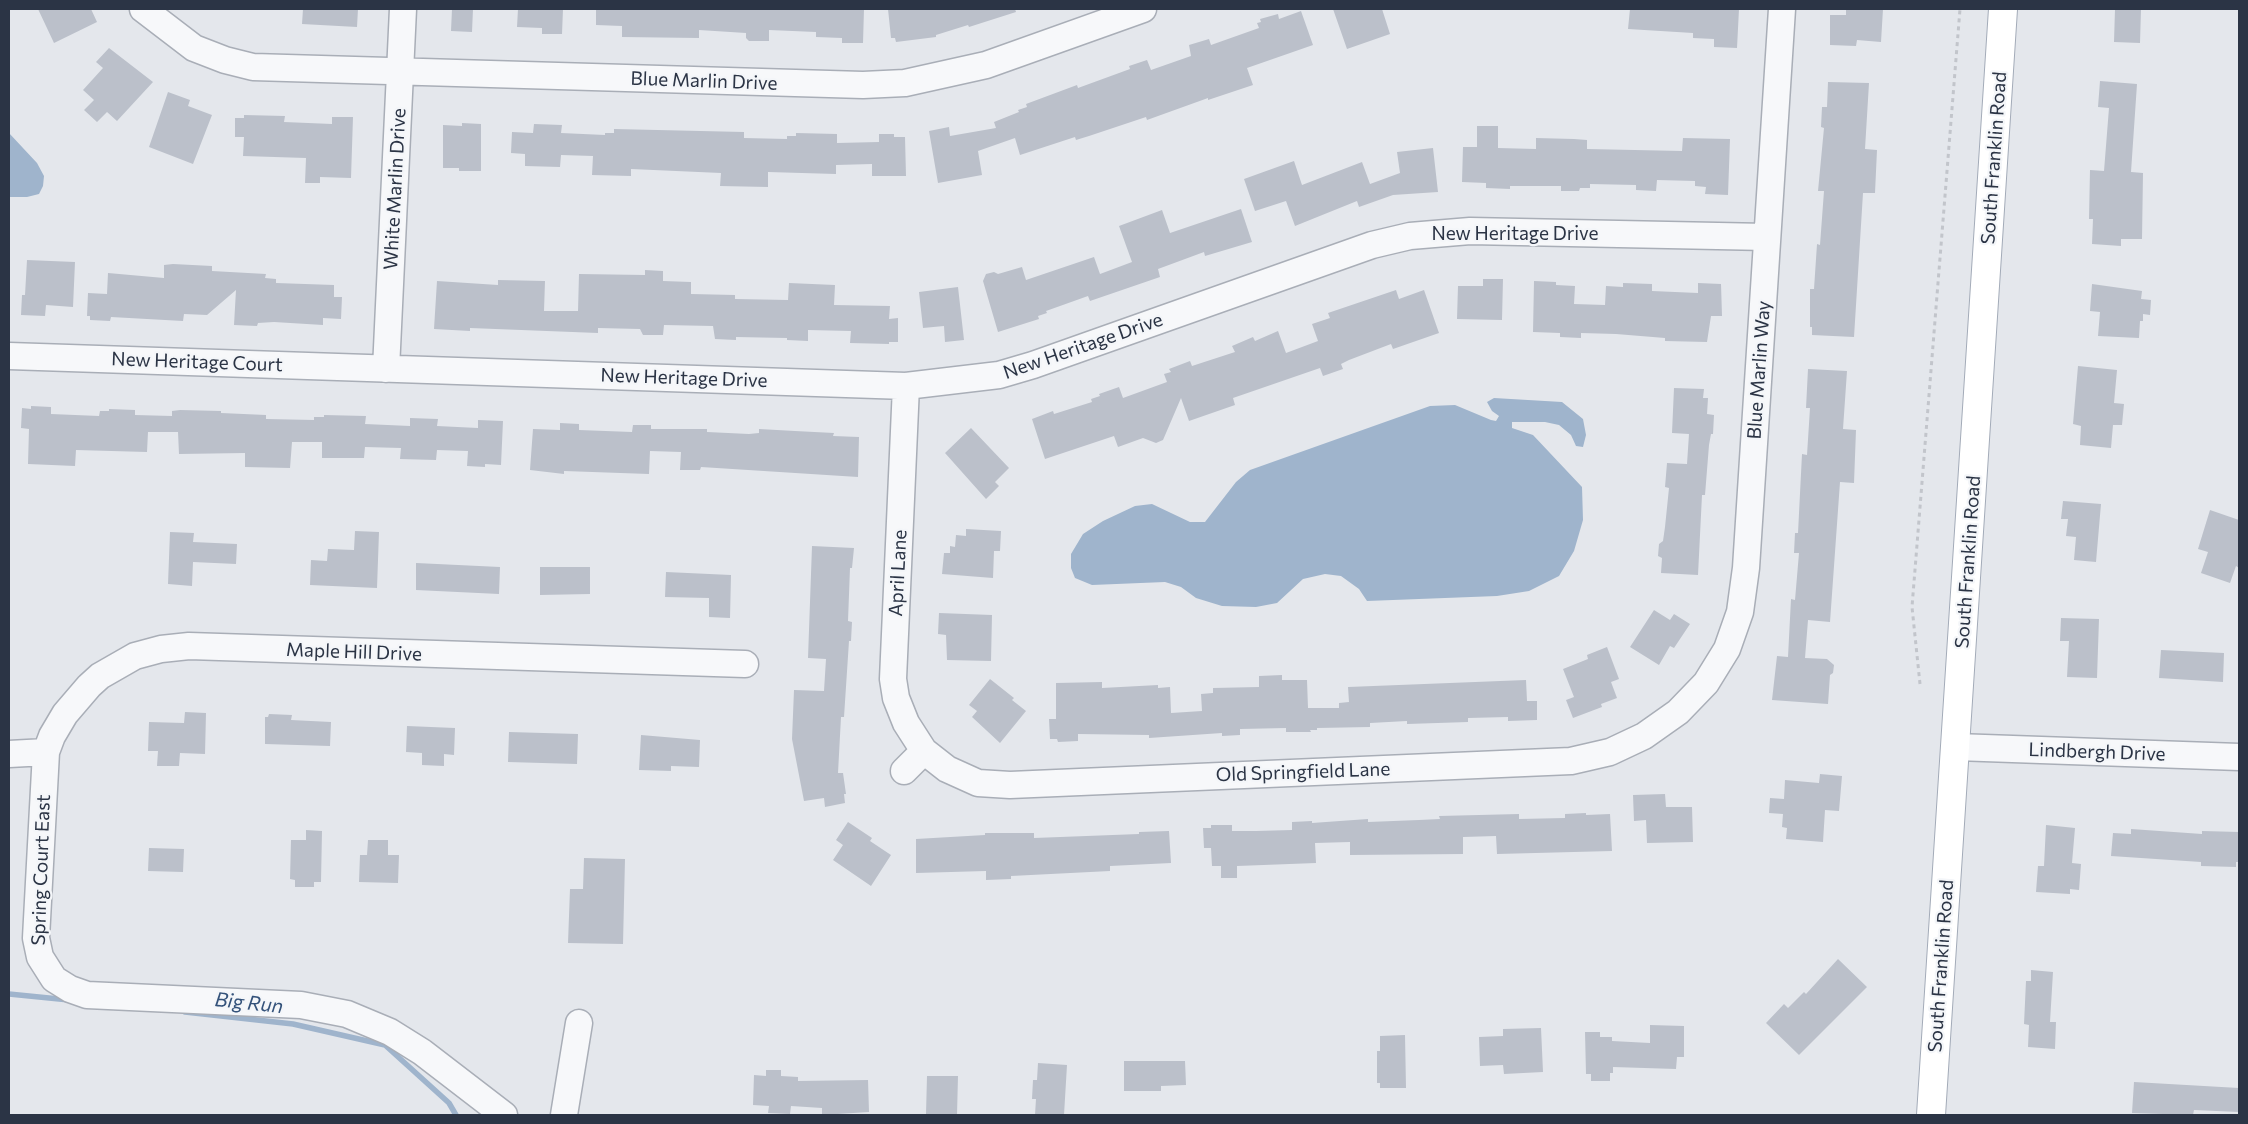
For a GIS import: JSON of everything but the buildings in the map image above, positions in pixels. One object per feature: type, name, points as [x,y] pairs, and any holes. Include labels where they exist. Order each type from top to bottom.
[{"type":"main road","name":"South Franklin Road","points":[[1931,1115],[2003,9]]},
{"type":"street","name":"Blue Marlin Drive","points":[[143,9],[194,48],[225,60],[254,67],[827,84],[905,83],[986,64],[1143,9]]},
{"type":"street","name":"White Marlin Drive","points":[[386,369],[403,9]]},
{"type":"street","name":"Blue Marlin Way","points":[[1678,712],[1706,683],[1727,649],[1740,612],[1746,568],[1782,9]]},
{"type":"street","name":"New Heritage Drive","points":[[386,369],[906,386],[999,375],[1033,365],[1372,245],[1410,236],[1470,231],[1768,237]]},
{"type":"street","name":"New Heritage Court","points":[[9,356],[386,369]]},
{"type":"street","name":"April Lane","points":[[906,386],[893,679],[896,698],[906,723],[924,751]]},
{"type":"street","name":"Maple Hill Drive","points":[[46,752],[65,714],[89,686],[118,664],[161,649],[188,646],[745,664]]},
{"type":"street","name":"Old Springfield Lane","points":[[924,751],[948,768],[978,783],[1010,785],[1571,761],[1610,752],[1644,736],[1678,712]]},
{"type":"street","name":"Lindbergh Drive","points":[[1956,747],[2239,757]]},
{"type":"street","points":[[904,771],[924,751]]},
{"type":"street","points":[[9,754],[46,752]]},
{"type":"street","name":"Spring Court East","points":[[46,752],[36,944],[44,967],[58,982],[87,995],[301,1005],[347,1014],[390,1032],[422,1052],[504,1115]]},
{"type":"street","points":[[564,1115],[579,1023]]},
{"type":"path","points":[[1920,684],[1912,607],[1960,9]]},
{"type":"water","points":[[9,133],[37,163],[44,176],[43,186],[39,194],[27,197],[9,197]]},
{"type":"water","points":[[1494,398],[1562,402],[1583,419],[1586,435],[1583,447],[1576,446],[1571,435],[1559,425],[1545,422],[1512,422],[1512,428],[1533,435],[1582,487],[1583,520],[1574,551],[1559,576],[1529,591],[1497,596],[1367,601],[1359,589],[1341,576],[1325,574],[1303,579],[1277,603],[1256,607],[1222,606],[1196,598],[1181,587],[1165,582],[1092,585],[1075,578],[1071,568],[1071,554],[1083,534],[1103,521],[1135,506],[1152,504],[1190,522],[1205,522],[1236,482],[1250,470],[1430,406],[1455,405],[1496,421],[1499,416],[1492,411],[1487,402]]},
{"type":"waterway","name":"Big Run","points":[[9,994],[69,1000]]},
{"type":"waterway","name":"Big Run","points":[[185,1012],[293,1024],[385,1045],[449,1103],[456,1115]]}]
